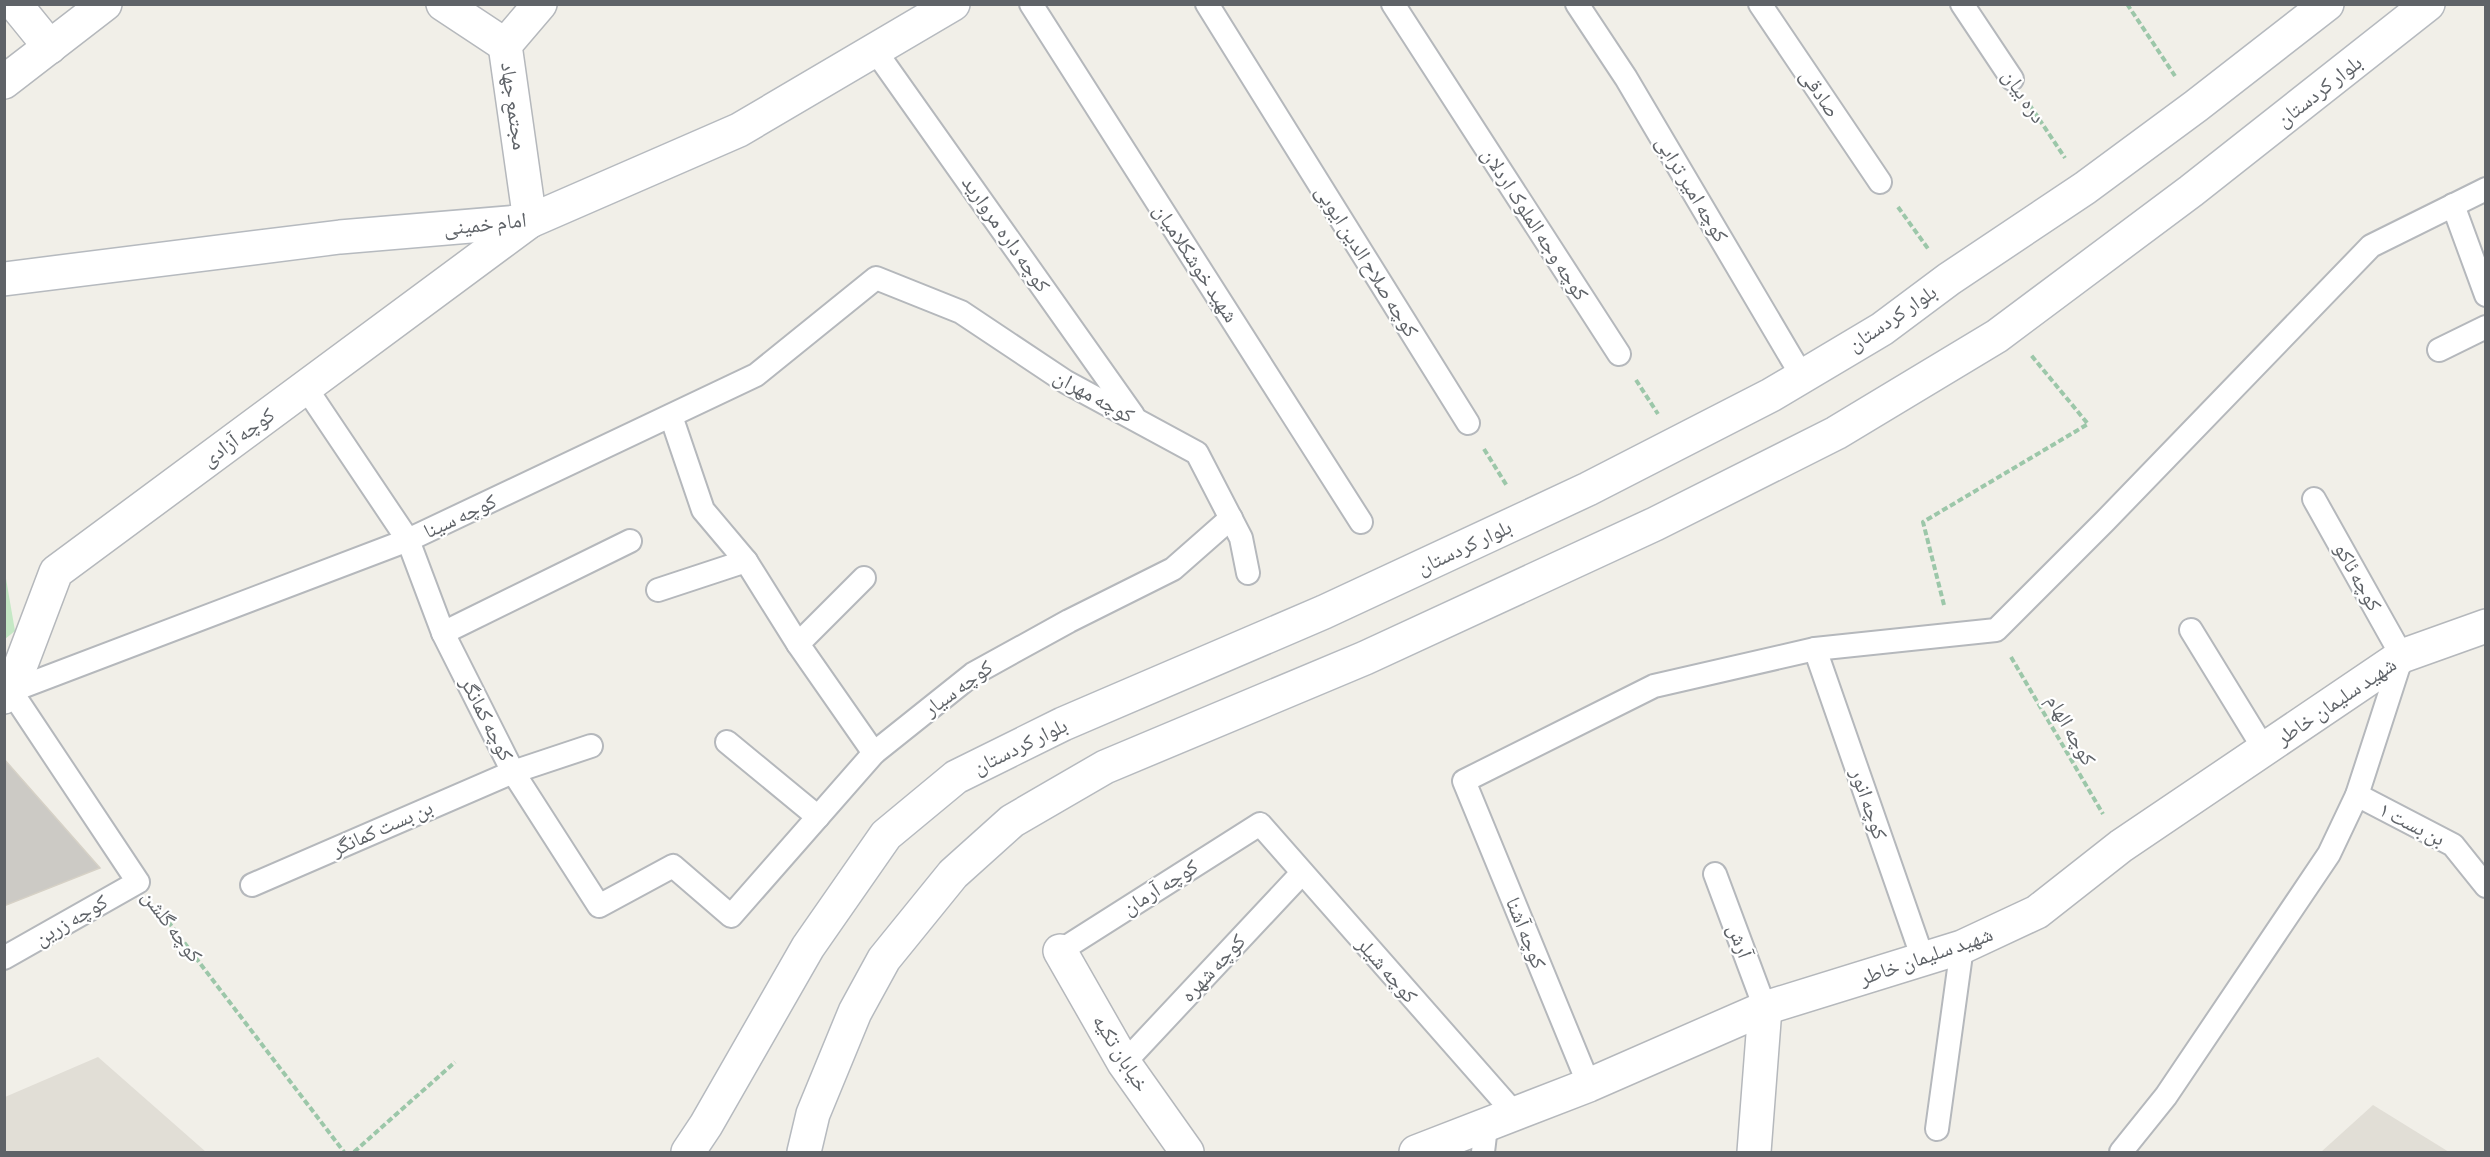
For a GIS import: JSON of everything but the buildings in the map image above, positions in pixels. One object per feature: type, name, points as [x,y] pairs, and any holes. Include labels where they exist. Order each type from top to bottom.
[{"type":"main road","points":[[15,4],[50,47]]},
{"type":"main road","points":[[4,82],[105,4]]},
{"type":"main road","points":[[443,4],[505,45]]},
{"type":"main road","name":"مجتمع جهاد","points":[[530,221],[505,45],[540,4]]},
{"type":"main road","name":"امام خمینی","points":[[4,279],[340,237],[530,221],[739,130],[953,4]]},
{"type":"main road","name":"بلوار کردستان","points":[[688,1152],[706,1125],[808,947],[886,835],[956,777],[1063,724],[1324,612],[1526,518],[1771,395],[1882,329],[1949,279],[2085,188],[2328,4]]},
{"type":"main road","name":"بلوار کردستان","points":[[804,1152],[813,1114],[855,1012],[884,959],[952,873],[1012,821],[1105,767],[1365,658],[1655,524],[1836,433],[1997,336],[2192,190],[2428,4]]},
{"type":"main road","name":"کوچه آزادی","points":[[8,694],[56,572],[530,221]]},
{"type":"main road","name":"شهید سلیمان خاطر","points":[[1416,1152],[1484,1140],[1516,1115],[1765,1008],[1962,947],[2037,912],[2121,846],[2402,656],[2486,626]]},
{"type":"main road","name":"خیابان تکیه","points":[[1060,951],[1124,1063],[1187,1152]]},
{"type":"main road","points":[[1754,1152],[1765,1008]]},
{"type":"lane","name":"شهید خوشکلامیان","points":[[1031,4],[1361,522]]},
{"type":"lane","name":"کوچه صلاح الدین ایوبی","points":[[1207,4],[1468,423]]},
{"type":"lane","name":"کوچه وجه الملوک اردلان","points":[[1393,4],[1619,354]]},
{"type":"lane","name":"کوچه امیر ترابی","points":[[1577,4],[1626,78],[1802,376]]},
{"type":"lane","name":"صادقی","points":[[1760,4],[1880,182]]},
{"type":"lane","name":"دره بیان","points":[[1962,4],[2012,79]]},
{"type":"lane","name":"کوچه داره مروارید","points":[[874,49],[1136,419]]},
{"type":"lane","points":[[1815,649],[1996,630],[2372,246],[2486,189]]},
{"type":"lane","points":[[2453,205],[2486,295]]},
{"type":"lane","name":"کوچه مهران","points":[[876,278],[961,312],[1066,382],[1197,453],[1241,538],[1248,573]]},
{"type":"lane","name":"کوچه سینا","points":[[8,694],[408,540],[671,416],[756,375],[876,278]]},
{"type":"lane","points":[[2439,350],[2486,327]]},
{"type":"lane","name":"کوچه کمانگر","points":[[306,388],[408,540],[443,633],[513,771],[599,906],[673,866],[731,916]]},
{"type":"lane","points":[[671,416],[703,510],[746,561],[798,644],[874,753]]},
{"type":"lane","name":"کوچه ئاکو","points":[[2314,499],[2402,656]]},
{"type":"lane","name":"کوچه سیار","points":[[731,916],[874,753],[973,674],[1070,621],[1173,569],[1231,518]]},
{"type":"lane","points":[[443,633],[630,541]]},
{"type":"lane","points":[[658,590],[746,561]]},
{"type":"lane","points":[[798,644],[864,578]]},
{"type":"lane","points":[[2192,630],[2264,749]]},
{"type":"lane","name":"کوچه آشنا","points":[[1589,1085],[1464,781],[1654,686],[1815,649]]},
{"type":"lane","name":"کوچه انور","points":[[1815,649],[1923,959]]},
{"type":"lane","points":[[2121,1152],[2166,1096],[2329,854],[2357,795],[2402,656]]},
{"type":"lane","name":"کوچه گلشن","points":[[8,694],[138,882]]},
{"type":"lane","points":[[727,742],[818,817]]},
{"type":"lane","name":"بن بست کمانگر","points":[[252,885],[513,771],[591,746]]},
{"type":"lane","name":"بن بست ۱","points":[[2357,795],[2454,845],[2486,886]]},
{"type":"lane","name":"کوچه شیلر","points":[[1260,824],[1516,1115]]},
{"type":"lane","name":"کوچه آرمان","points":[[1060,951],[1260,824]]},
{"type":"lane","name":"کوچه شهره","points":[[1124,1063],[1302,873]]},
{"type":"lane","name":"آرش","points":[[1715,874],[1765,1008]]},
{"type":"lane","name":"کوچه زرین","points":[[4,958],[138,882]]},
{"type":"lane","points":[[1937,1129],[1962,947]]},
{"type":"path","points":[[2127,4],[2196,106]]},
{"type":"path","name":"دره بیان","points":[[2012,79],[2085,188]]},
{"type":"path","points":[[1880,182],[1949,279]]},
{"type":"path","points":[[1952,635],[1923,522],[2088,424],[2008,327]]},
{"type":"path","points":[[1619,354],[1677,443]]},
{"type":"path","points":[[1468,423],[1526,518]]},
{"type":"path","name":"کوچه الهام","points":[[1996,630],[2121,846]]},
{"type":"path","name":"کوچه گلشن","points":[[138,882],[344,1152]]},
{"type":"path","points":[[354,1152],[455,1062]]},
{"type":"shaded area","points":[[98,1057],[206,1152],[5,1152],[5,1097]]},
{"type":"shaded area","points":[[2373,1105],[2449,1152],[2321,1152]]},
{"type":"green space","points":[[4,567],[15,631],[5,639],[4,639]]}]
